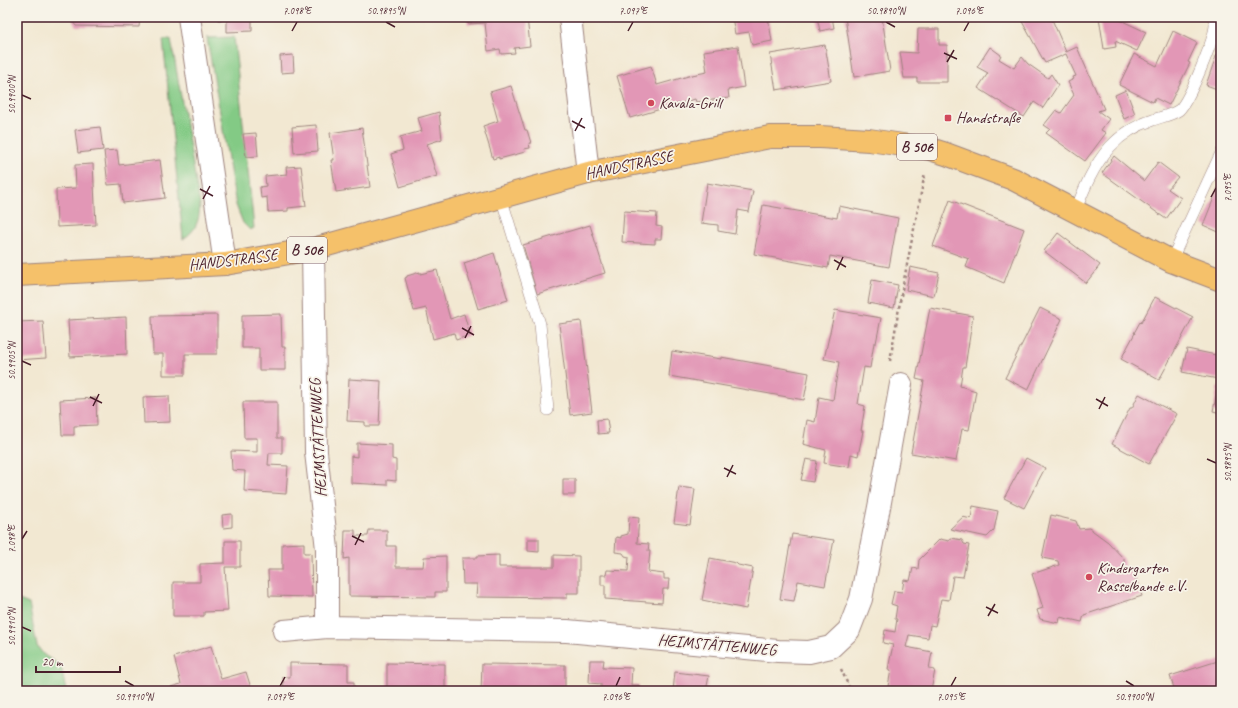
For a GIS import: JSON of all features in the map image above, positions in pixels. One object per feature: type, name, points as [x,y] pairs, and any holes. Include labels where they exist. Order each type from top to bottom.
[{"type":"main road","name":"HANDSTRASSE","points":[[17,275],[225,264],[313,249],[588,173],[770,137],[820,137],[869,140],[930,149],[946,154],[1013,179],[1171,261],[1221,280]]},
{"type":"street","points":[[189,17],[225,264]]},
{"type":"street","points":[[570,17],[588,173]]},
{"type":"street","name":"HEIMSTÄTTENWEG","points":[[313,249],[316,452],[327,550],[327,627]]},
{"type":"street","name":"HEIMSTÄTTENWEG","points":[[284,631],[327,627],[567,631],[809,652],[831,646],[849,630],[861,599],[901,384]]},
{"type":"lane","points":[[1075,212],[1088,180],[1110,147],[1130,131],[1152,120],[1173,113],[1180,108],[1194,83],[1213,36],[1216,23],[1213,17]]},
{"type":"lane","points":[[1171,261],[1221,153]]},
{"type":"lane","points":[[501,197],[540,324],[548,410]]},
{"type":"path","points":[[901,384],[889,364],[930,149]]},
{"type":"green space","points":[[234,37],[254,228],[250,230],[243,223],[236,205],[207,38]]},
{"type":"green space","points":[[163,39],[171,39],[200,205],[199,215],[194,228],[188,236],[183,239]]},
{"type":"green space","points":[[19,600],[29,604],[37,646],[44,655],[61,666],[66,691],[17,691],[17,601]]},
{"type":"building","points":[[73,17],[140,17],[139,27],[76,26],[73,22]]},
{"type":"building","points":[[218,17],[269,18],[252,19],[252,31],[227,32],[227,19],[218,20]]},
{"type":"building","points":[[467,17],[527,17],[530,46],[514,48],[515,53],[501,54],[500,49],[488,51],[485,23],[468,24]]},
{"type":"building","points":[[732,17],[768,17],[772,41],[752,45],[749,32],[735,34]]},
{"type":"building","points":[[817,17],[832,17],[834,28],[820,31]]},
{"type":"building","points":[[845,17],[882,17],[890,71],[854,77]]},
{"type":"building","points":[[1051,17],[1066,52],[1077,47],[1104,109],[1098,111],[1109,119],[1101,130],[1106,133],[1085,161],[1046,133],[1050,129],[1044,125],[1056,110],[1061,113],[1074,95],[1068,82],[1076,76],[1066,54],[1045,63],[1020,18]]},
{"type":"building","points":[[1099,17],[1118,17],[1118,19],[1146,32],[1137,51],[1115,41],[1116,47],[1104,49]]},
{"type":"building","points":[[918,29],[939,29],[939,45],[947,45],[947,82],[917,82],[917,78],[904,78],[900,52],[917,53]]},
{"type":"building","points":[[1173,31],[1197,43],[1188,62],[1190,63],[1169,105],[1155,98],[1153,102],[1119,85],[1134,54],[1157,66]]},
{"type":"building","points":[[1221,42],[1221,95],[1219,94],[1220,90],[1206,85]]},
{"type":"building","points":[[825,45],[831,81],[776,90],[770,54]]},
{"type":"building","points":[[738,46],[744,87],[728,90],[729,98],[696,102],[695,99],[630,118],[617,76],[651,66],[657,85],[707,72],[704,51]]},
{"type":"building","points":[[990,47],[1001,55],[999,59],[1014,68],[1022,57],[1028,64],[1048,78],[1051,74],[1058,85],[1043,108],[1034,102],[1024,117],[978,88],[988,73],[977,67]]},
{"type":"building","points":[[293,55],[294,72],[281,73],[280,56]]},
{"type":"building","points":[[511,86],[525,130],[527,130],[531,143],[529,143],[530,148],[524,149],[525,152],[499,159],[499,157],[493,159],[483,126],[498,121],[490,92]]},
{"type":"building","points":[[1126,90],[1135,114],[1124,119],[1115,95]]},
{"type":"building","points":[[439,112],[442,139],[427,144],[437,176],[400,187],[391,154],[403,150],[400,137],[422,131],[418,118]]},
{"type":"building","points":[[316,125],[318,151],[294,153],[292,127]]},
{"type":"building","points":[[100,127],[103,150],[78,153],[75,130]]},
{"type":"building","points":[[362,128],[370,187],[336,192],[331,160],[334,160],[330,133]]},
{"type":"building","points":[[256,133],[258,156],[246,157],[243,134]]},
{"type":"building","points":[[117,150],[119,165],[160,160],[165,198],[123,203],[121,184],[108,185],[104,151]]},
{"type":"building","points":[[1114,156],[1144,181],[1158,162],[1178,177],[1168,189],[1181,198],[1166,219],[1102,173]]},
{"type":"building","points":[[93,164],[96,225],[57,227],[56,189],[76,188],[75,165]]},
{"type":"building","points":[[301,166],[306,206],[288,208],[288,211],[268,212],[267,197],[261,198],[260,187],[266,186],[265,176],[287,174],[286,167]]},
{"type":"building","points":[[707,183],[753,191],[749,212],[738,210],[735,234],[718,231],[718,225],[701,223]]},
{"type":"building","points":[[1218,188],[1221,189],[1221,233],[1203,225]]},
{"type":"building","points":[[950,200],[1024,229],[1004,283],[966,267],[969,259],[933,246]]},
{"type":"building","points":[[763,205],[837,218],[839,206],[898,218],[889,267],[830,256],[828,268],[754,254]]},
{"type":"building","points":[[624,211],[657,213],[656,226],[662,227],[661,239],[655,239],[655,244],[622,242]]},
{"type":"building","points":[[590,225],[605,273],[537,294],[523,245]]},
{"type":"building","points":[[1058,233],[1100,265],[1086,283],[1044,251]]},
{"type":"building","points":[[494,253],[508,300],[478,309],[464,263]]},
{"type":"building","points":[[910,267],[939,273],[934,296],[906,290]]},
{"type":"building","points":[[437,270],[450,319],[464,314],[470,335],[456,340],[454,333],[433,339],[426,308],[414,311],[405,278],[420,272],[420,274]]},
{"type":"building","points":[[872,280],[898,285],[894,308],[868,303]]},
{"type":"building","points":[[1155,297],[1193,317],[1159,380],[1121,359]]},
{"type":"building","points":[[930,308],[973,316],[965,367],[963,367],[960,386],[976,391],[969,430],[962,429],[956,461],[911,453],[924,381],[916,379]]},
{"type":"building","points":[[1040,308],[1062,319],[1028,390],[1005,378]]},
{"type":"building","points":[[835,310],[881,318],[876,343],[874,343],[870,368],[864,367],[858,404],[865,406],[861,431],[863,431],[858,456],[851,454],[849,467],[824,463],[826,450],[803,444],[807,420],[815,422],[819,397],[833,400],[839,362],[824,359]]},
{"type":"building","points":[[281,314],[282,347],[285,347],[285,370],[259,370],[259,348],[242,348],[242,315]]},
{"type":"building","points":[[217,315],[217,354],[185,354],[185,375],[163,375],[163,354],[153,354],[152,316]]},
{"type":"building","points":[[126,317],[127,354],[70,357],[68,320]]},
{"type":"building","points":[[43,321],[46,358],[17,360],[17,322]]},
{"type":"building","points":[[581,321],[592,412],[570,415],[559,324]]},
{"type":"building","points":[[1187,349],[1221,356],[1218,379],[1182,372]]},
{"type":"building","points":[[672,351],[721,359],[721,357],[809,373],[804,400],[669,376]]},
{"type":"building","points":[[349,379],[381,381],[379,426],[365,426],[365,422],[347,421]]},
{"type":"building","points":[[1218,386],[1221,387],[1221,413],[1213,411]]},
{"type":"building","points":[[1139,394],[1177,414],[1149,464],[1112,444],[1130,408],[1132,408]]},
{"type":"building","points":[[169,396],[170,422],[144,423],[143,397]]},
{"type":"building","points":[[96,398],[97,425],[74,426],[74,435],[62,435],[60,400]]},
{"type":"building","points":[[243,402],[277,402],[277,438],[282,438],[282,453],[269,453],[268,465],[288,466],[286,494],[244,491],[245,471],[232,470],[231,451],[257,452],[257,438],[244,438]]},
{"type":"building","points":[[607,419],[609,433],[598,434],[597,420]]},
{"type":"building","points":[[357,443],[392,445],[392,459],[396,460],[396,481],[387,480],[387,485],[351,483],[351,456],[357,457]]},
{"type":"building","points":[[1026,458],[1045,468],[1024,508],[1004,498]]},
{"type":"building","points":[[806,459],[817,461],[813,482],[801,480]]},
{"type":"building","points":[[563,479],[575,479],[575,495],[563,495]]},
{"type":"building","points":[[679,487],[695,489],[690,525],[674,523]]},
{"type":"building","points":[[973,506],[998,511],[994,530],[987,537],[950,529],[963,517],[971,519]]},
{"type":"building","points":[[232,514],[232,527],[223,528],[222,515]]},
{"type":"building","points":[[1051,515],[1076,521],[1079,529],[1089,528],[1108,542],[1124,559],[1124,569],[1133,571],[1142,596],[1084,615],[1082,622],[1060,617],[1059,623],[1040,619],[1037,610],[1043,608],[1032,574],[1059,565],[1058,561],[1042,558]]},
{"type":"building","points":[[629,517],[639,518],[637,543],[649,544],[648,551],[650,551],[648,572],[664,574],[664,579],[669,579],[668,589],[663,589],[662,603],[605,599],[605,585],[601,585],[601,575],[606,575],[607,570],[628,571],[629,557],[625,556],[623,553],[615,552],[616,537],[621,538],[621,536],[628,534]]},
{"type":"building","points":[[345,530],[355,530],[355,536],[368,536],[369,530],[387,530],[387,546],[396,546],[396,567],[423,567],[424,557],[446,556],[446,592],[435,592],[435,597],[349,596],[349,558],[344,559]]},
{"type":"building","points":[[792,534],[834,540],[825,586],[798,581],[794,601],[780,599]]},
{"type":"building","points":[[951,538],[962,540],[964,544],[969,545],[963,577],[953,576],[949,600],[941,599],[935,626],[930,625],[928,638],[909,635],[906,647],[932,652],[929,669],[935,670],[931,691],[911,691],[888,686],[891,670],[888,669],[893,645],[883,643],[885,630],[895,632],[897,606],[891,604],[894,591],[902,592],[904,580],[910,581],[913,568],[918,569],[919,560],[940,539],[949,541]]},
{"type":"building","points":[[528,539],[539,539],[539,552],[528,551]]},
{"type":"building","points":[[225,541],[240,541],[240,567],[225,567],[228,611],[204,612],[204,616],[173,616],[173,582],[200,582],[200,564],[225,563]]},
{"type":"building","points":[[304,543],[304,553],[311,553],[312,597],[269,596],[268,570],[282,570],[282,544]]},
{"type":"building","points":[[499,555],[499,567],[554,567],[554,555],[579,556],[579,593],[567,593],[567,598],[476,597],[477,584],[463,584],[462,558],[477,558],[477,556]]},
{"type":"building","points":[[710,558],[753,568],[746,609],[702,600]]},
{"type":"building","points":[[211,646],[221,679],[246,672],[252,691],[172,691],[171,687],[181,684],[174,657]]},
{"type":"building","points":[[590,660],[604,660],[603,667],[632,668],[631,685],[639,685],[639,691],[601,691],[601,684],[589,683]]},
{"type":"building","points":[[1221,660],[1221,691],[1175,691],[1170,676]]},
{"type":"building","points":[[290,663],[348,664],[348,682],[354,682],[354,691],[284,691],[283,677],[290,677]]},
{"type":"building","points":[[387,663],[445,664],[445,691],[387,691]]},
{"type":"building","points":[[482,664],[565,665],[565,691],[481,691]]},
{"type":"building","points":[[675,672],[709,676],[706,691],[673,691]]},
{"type":"place","name":"Kavala-Grill","points":[[651,103]]},
{"type":"place","name":"Handstraße","points":[[948,118]]},
{"type":"place","name":"Kindergarten Rasselbande e.V.","points":[[1089,577]]}]
